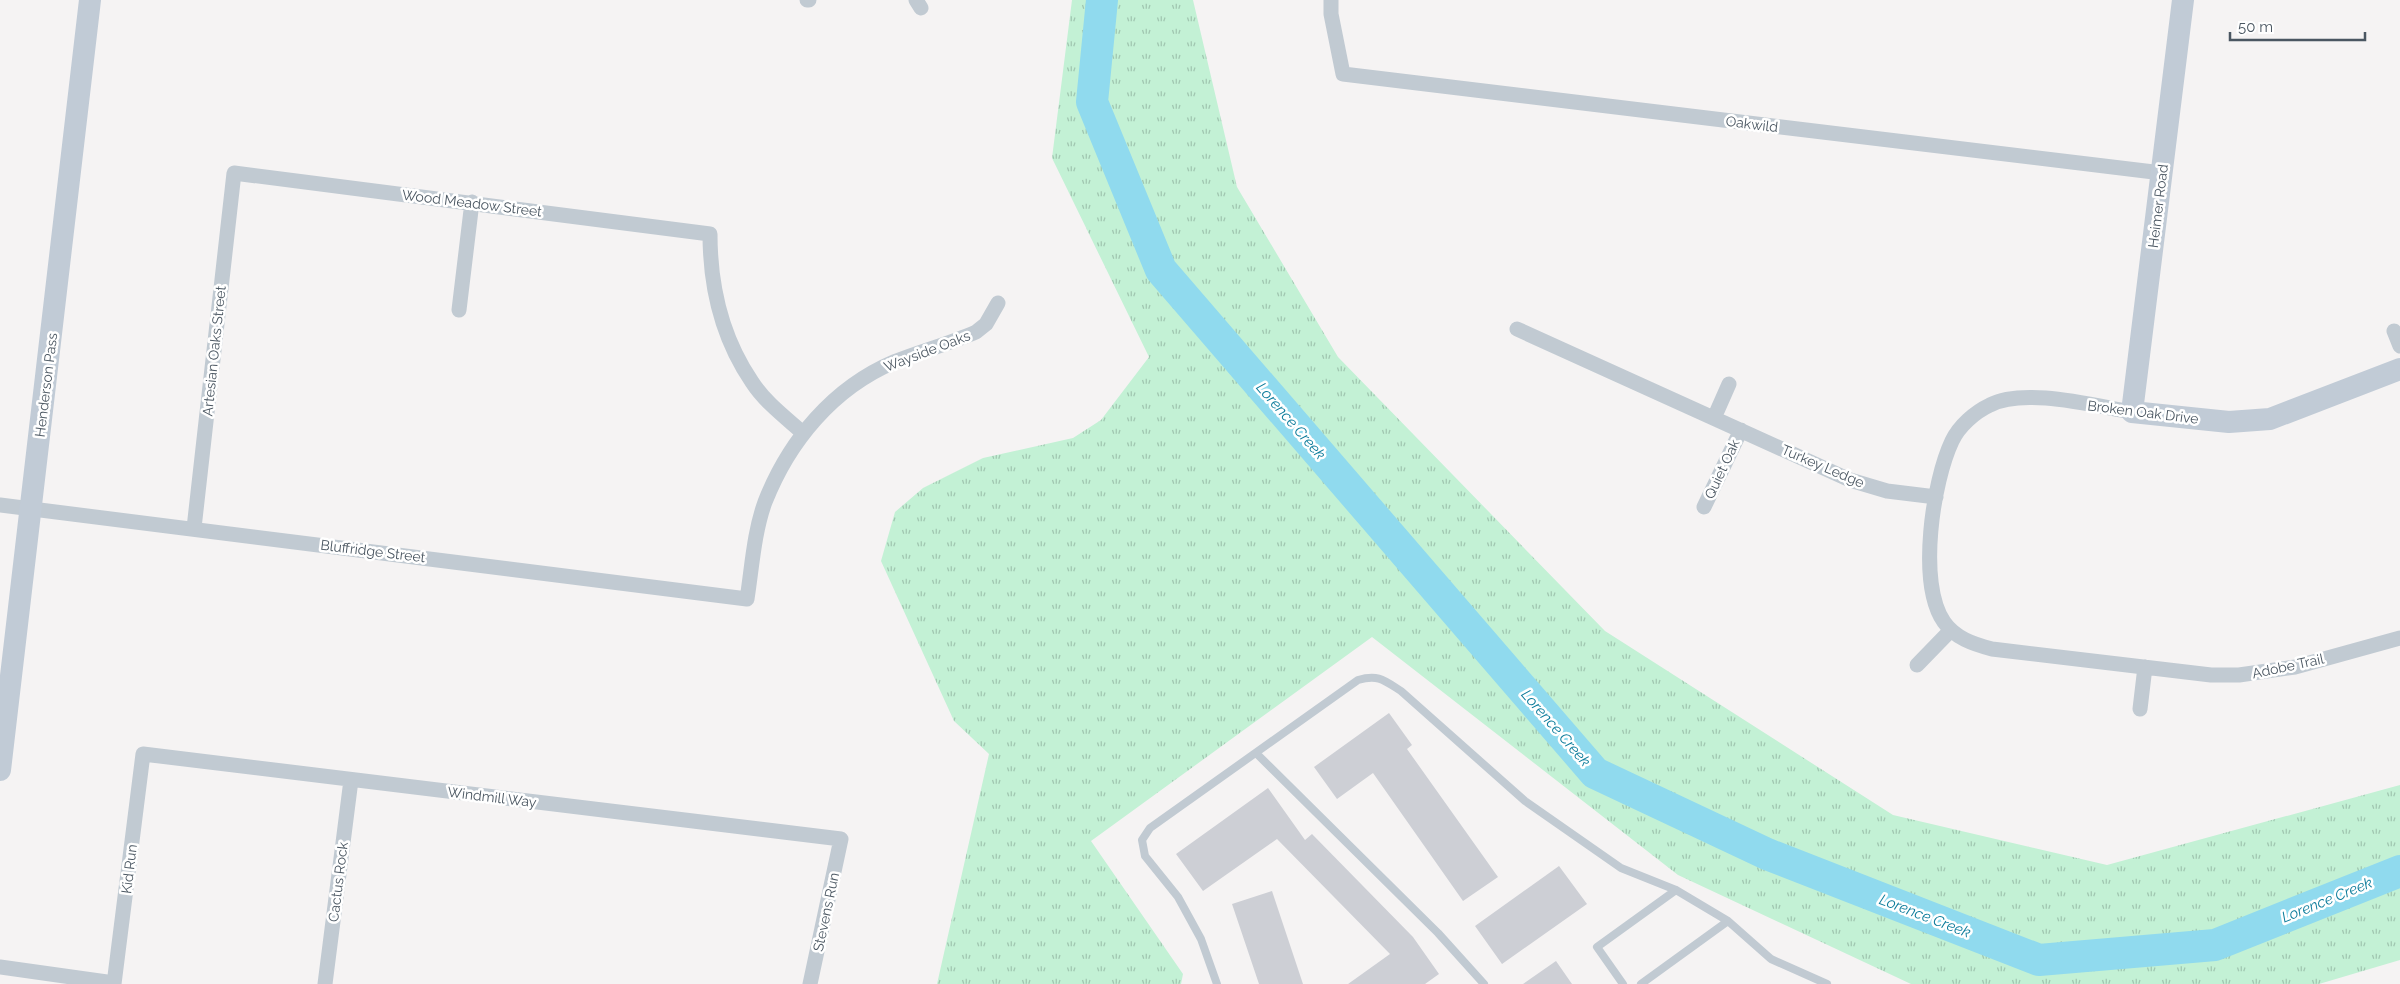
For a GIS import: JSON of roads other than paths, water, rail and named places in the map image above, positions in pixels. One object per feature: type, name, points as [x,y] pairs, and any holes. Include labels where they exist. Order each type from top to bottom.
[{"type":"street","name":"Henderson Pass","points":[[0,770],[7,652],[32,509],[90,0]]},
{"type":"street","name":"Oakwild","points":[[1331,0],[1331,14],[1342,74],[2162,173]]},
{"type":"street","name":"Heimer Road","points":[[2132,412],[2183,0]]},
{"type":"street","name":"Wood Meadow Street","points":[[234,173],[710,234],[710,257],[715,295],[723,324],[732,346],[752,382],[773,407],[803,433]]},
{"type":"street","name":"Artesian Oaks Street","points":[[194,528],[234,173]]},
{"type":"street","points":[[459,310],[472,202]]},
{"type":"street","name":"Wayside Oaks","points":[[746,599],[758,528],[765,503],[779,472],[803,433],[832,402],[851,386],[894,362],[976,332],[986,324],[998,303]]},
{"type":"street","name":"Turkey Ledge","points":[[1517,329],[1850,480],[1887,491],[1936,497]]},
{"type":"street","points":[[2394,331],[2400,346]]},
{"type":"street","name":"Broken Oak Drive","points":[[1936,497],[1946,455],[1952,439],[1969,419],[1991,404],[2016,397],[2229,422],[2270,419],[2400,369]]},
{"type":"street","points":[[1714,418],[1729,384]]},
{"type":"street","name":"Quiet Oak","points":[[1704,507],[1741,430]]},
{"type":"street","name":"Adobe Trail","points":[[1936,497],[1928,559],[1931,592],[1938,612],[1951,630],[1974,644],[1992,649],[2211,675],[2267,672],[2400,638]]},
{"type":"street","name":"Bluffridge Street","points":[[0,505],[746,599]]},
{"type":"street","points":[[1917,665],[1951,630]]},
{"type":"street","points":[[2140,709],[2144,667]]},
{"type":"street","name":"Windmill Way","points":[[143,754],[841,839]]},
{"type":"street","name":"Kid Run","points":[[114,983],[143,754]]},
{"type":"street","name":"Cactus Rock","points":[[326,984],[351,780]]},
{"type":"street","name":"Stevens Run","points":[[810,984],[841,839]]},
{"type":"street","points":[[0,967],[114,983]]},
{"type":"lane","points":[[1214,982],[1200,940],[1178,897],[1145,856],[1142,840],[1150,828],[1358,680],[1371,676],[1383,679],[1401,691],[1525,801],[1621,868],[1676,890],[1728,922],[1772,959],[1827,984]]},
{"type":"lane","points":[[1256,753],[1438,933],[1484,984]]},
{"type":"lane","points":[[1623,984],[1597,947],[1676,890]]},
{"type":"lane","points":[[1641,984],[1728,922]]},
{"type":"waterway","name":"Lorence Creek","points":[[1102,0],[1092,102],[1161,270],[1595,773],[1767,854],[2039,960],[2215,945],[2400,871]]}]
